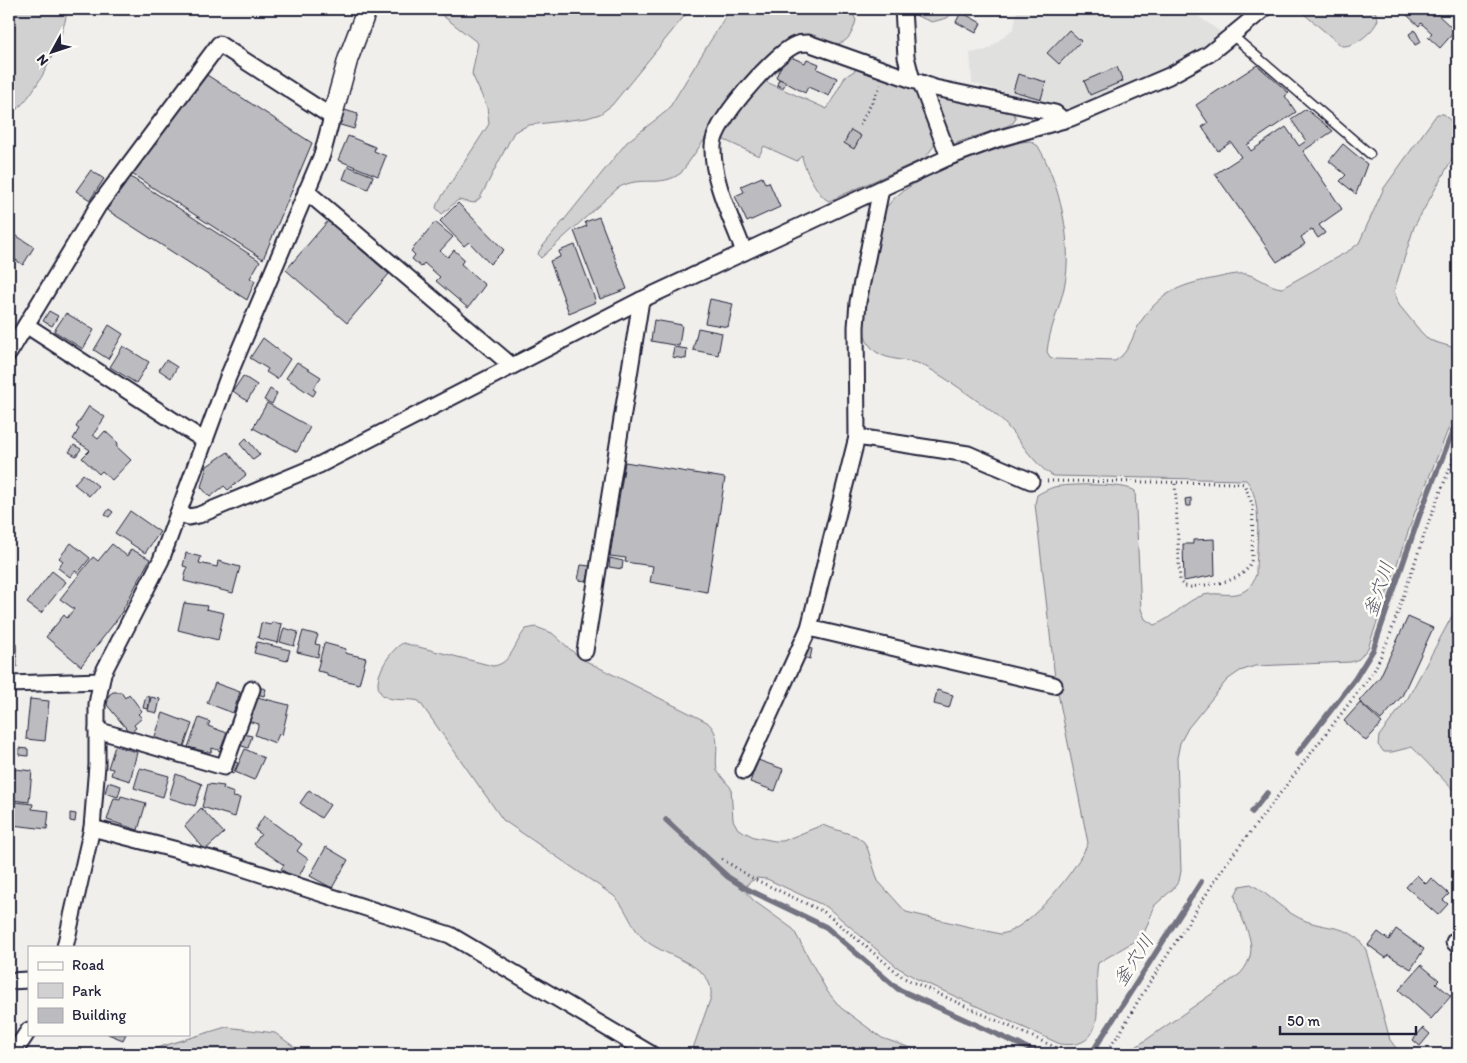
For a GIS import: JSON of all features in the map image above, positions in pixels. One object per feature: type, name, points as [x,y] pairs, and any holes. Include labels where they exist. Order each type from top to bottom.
[{"type":"street","points":[[65,946],[92,828],[97,704],[101,681],[110,658],[152,579],[228,377],[322,155],[348,59],[367,9]]},
{"type":"street","points":[[903,9],[906,57],[949,157]]},
{"type":"street","points":[[178,513],[189,517],[199,515],[286,480],[641,300],[949,157],[997,139],[1063,120],[1169,76],[1209,54],[1264,9]]},
{"type":"street","points":[[744,252],[720,186],[712,143],[717,131],[746,90],[767,67],[794,45],[808,43],[935,88],[1055,113],[1063,120]]},
{"type":"street","points":[[9,353],[98,206],[219,44],[332,117]]},
{"type":"street","points":[[744,771],[809,628],[857,437],[856,326],[858,302],[881,189]]},
{"type":"street","points":[[306,190],[512,366]]},
{"type":"street","points":[[586,651],[641,300]]},
{"type":"street","points":[[26,325],[205,440]]},
{"type":"street","points":[[857,437],[968,454],[1031,481]]},
{"type":"street","points":[[809,628],[1054,685]]},
{"type":"street","points":[[9,684],[101,681]]},
{"type":"street","points":[[97,730],[224,767],[252,689]]},
{"type":"street","points":[[92,828],[227,863],[450,936],[652,1054]]},
{"type":"street","points":[[9,981],[28,980]]},
{"type":"street","points":[[13,1054],[28,1032]]},
{"type":"lane","points":[[1233,36],[1370,154]]},
{"type":"path","points":[[860,124],[889,72]]},
{"type":"path","points":[[1104,1054],[1120,1033],[1138,1001],[1225,865],[1374,671],[1389,638],[1427,526],[1458,448]]},
{"type":"path","points":[[1031,481],[1175,482],[1240,483],[1247,487],[1253,506],[1252,558],[1246,573],[1231,580],[1191,587],[1185,586],[1180,582],[1175,482]]},
{"type":"path","points":[[722,859],[748,875],[829,915],[904,978],[1070,1054]]},
{"type":"shaded area","points":[[1017,9],[1188,9],[1222,33],[1185,58],[1165,68],[1065,110],[972,83],[970,53],[987,50],[1014,28]]},
{"type":"green space","points":[[9,9],[64,9],[66,17],[58,42],[45,71],[28,98],[9,115]]},
{"type":"green space","points":[[434,9],[690,9],[612,105],[600,114],[587,118],[529,125],[514,132],[480,198],[474,203],[458,200],[442,214],[436,208],[437,204],[489,124],[487,107],[472,74],[478,43]]},
{"type":"green space","points":[[730,9],[850,9],[856,20],[849,37],[839,44],[825,43],[809,38],[742,86],[681,173],[665,180],[635,182],[618,188],[541,258],[538,255],[539,251],[627,142],[668,110]]},
{"type":"green space","points":[[913,9],[957,9],[947,18],[932,22],[917,16]]},
{"type":"green space","points":[[1298,9],[1374,9],[1378,19],[1373,28],[1364,37],[1353,44],[1342,46]]},
{"type":"green space","points":[[857,69],[864,69],[916,89],[936,143],[925,158],[829,201],[825,199],[812,181],[802,155],[797,161],[764,146],[759,156],[720,138],[762,80],[827,109],[845,77]]},
{"type":"green space","points":[[934,94],[1012,111],[1016,118],[1013,123],[1007,126],[953,144],[949,141],[932,101]]},
{"type":"green space","points":[[1437,114],[1444,114],[1451,122],[1457,135],[1457,150],[1414,227],[1394,291],[1399,305],[1429,340],[1458,349],[1458,400],[1454,415],[1415,512],[1368,648],[1359,659],[1351,662],[1255,666],[1240,671],[1227,680],[1188,728],[1180,743],[1177,758],[1181,871],[1179,881],[1155,905],[1143,936],[1098,963],[1097,1017],[1094,1029],[1087,1039],[1077,1044],[1060,1044],[917,979],[897,967],[827,907],[767,879],[757,878],[748,883],[747,893],[754,901],[793,929],[827,991],[841,1008],[882,1038],[928,1054],[691,1054],[711,997],[710,985],[704,975],[684,961],[649,943],[636,930],[622,905],[614,896],[503,820],[419,701],[388,698],[379,691],[379,676],[382,668],[392,652],[403,643],[493,666],[505,661],[509,657],[526,629],[536,627],[552,633],[580,658],[707,722],[712,727],[717,745],[717,771],[731,788],[733,820],[738,829],[754,837],[775,841],[783,841],[822,825],[856,836],[864,842],[868,850],[878,881],[906,912],[1000,934],[1011,931],[1038,911],[1051,897],[1074,867],[1088,843],[1055,678],[1035,504],[1037,495],[1054,487],[1071,485],[1109,485],[1129,488],[1135,491],[1141,609],[1145,619],[1154,625],[1197,597],[1209,594],[1241,593],[1250,586],[1256,574],[1258,525],[1255,499],[1252,489],[1246,480],[1053,476],[1036,462],[999,417],[965,392],[924,366],[886,357],[875,351],[867,341],[864,333],[863,317],[879,225],[886,208],[910,186],[948,167],[1021,142],[1030,141],[1038,146],[1046,161],[1059,196],[1066,234],[1067,253],[1067,271],[1064,288],[1047,352],[1050,357],[1055,359],[1115,361],[1125,352],[1140,323],[1159,300],[1167,294],[1184,286],[1205,280],[1242,274],[1251,275],[1273,286],[1282,288],[1350,250],[1359,243],[1384,188]]},
{"type":"green space","points":[[1458,605],[1458,795],[1412,747],[1384,752],[1378,745],[1379,736],[1408,698]]},
{"type":"green space","points":[[1251,884],[1298,918],[1340,929],[1354,936],[1360,942],[1366,950],[1390,1040],[1396,1048],[1407,1054],[1126,1054],[1240,974],[1247,964],[1251,945],[1235,895],[1240,886]]},
{"type":"green space","points":[[226,1027],[275,1033],[304,1054],[143,1054],[150,1050]]},
{"type":"building","points":[[1413,9],[1432,9],[1455,31],[1440,48],[1428,37],[1432,33],[1421,23],[1419,26],[1407,15]]},
{"type":"building","points":[[961,12],[981,23],[976,33],[956,22]]},
{"type":"building","points":[[1069,30],[1081,41],[1059,64],[1047,53]]},
{"type":"building","points":[[1415,30],[1421,42],[1415,45],[1409,34]]},
{"type":"building","points":[[786,55],[805,63],[807,59],[819,64],[817,69],[837,78],[829,96],[808,87],[805,93],[776,77]]},
{"type":"building","points":[[1257,65],[1289,93],[1285,96],[1296,112],[1247,145],[1251,151],[1286,127],[1299,146],[1306,141],[1291,119],[1306,109],[1333,131],[1303,151],[1342,209],[1319,225],[1325,233],[1318,238],[1312,229],[1301,237],[1305,244],[1277,262],[1215,174],[1241,157],[1231,142],[1218,151],[1202,127],[1208,123],[1196,105]]},
{"type":"building","points":[[1117,67],[1123,81],[1090,95],[1084,81]]},
{"type":"building","points":[[1018,74],[1046,82],[1041,99],[1013,91]]},
{"type":"building","points":[[207,75],[312,143],[263,259],[132,174]]},
{"type":"building","points":[[779,79],[786,82],[783,88],[777,85]]},
{"type":"building","points":[[341,109],[358,114],[354,129],[337,124]]},
{"type":"building","points":[[851,130],[861,136],[854,149],[844,143]]},
{"type":"building","points":[[348,136],[375,147],[374,151],[386,156],[378,176],[338,160]]},
{"type":"building","points":[[1343,144],[1367,164],[1356,194],[1340,181],[1346,175],[1329,161]]},
{"type":"building","points":[[348,166],[373,176],[368,189],[343,179]]},
{"type":"building","points":[[91,170],[104,179],[90,200],[76,191]]},
{"type":"building","points":[[129,176],[260,261],[250,278],[255,281],[247,300],[107,210]]},
{"type":"building","points":[[762,177],[765,183],[769,182],[780,207],[747,222],[735,196],[744,192],[741,186]]},
{"type":"building","points":[[458,203],[504,250],[490,264],[469,242],[464,246],[440,221]]},
{"type":"building","points":[[599,217],[627,289],[600,299],[574,231],[587,226],[585,222]]},
{"type":"building","points":[[328,221],[389,274],[347,323],[286,270]]},
{"type":"building","points":[[435,222],[453,237],[440,251],[448,257],[454,250],[464,259],[461,264],[485,285],[468,308],[436,281],[440,277],[424,263],[421,267],[412,259],[415,255],[411,251]]},
{"type":"building","points":[[9,231],[34,247],[23,265],[9,255]]},
{"type":"building","points":[[575,245],[596,302],[569,313],[550,261],[560,257],[559,251]]},
{"type":"building","points":[[710,299],[733,304],[728,327],[705,323]]},
{"type":"building","points":[[49,311],[58,316],[52,326],[43,321]]},
{"type":"building","points":[[66,313],[94,330],[83,349],[54,331]]},
{"type":"building","points":[[654,320],[682,325],[679,346],[651,341]]},
{"type":"building","points":[[109,325],[123,334],[108,359],[94,350]]},
{"type":"building","points":[[698,328],[722,333],[718,355],[693,350]]},
{"type":"building","points":[[263,338],[290,359],[277,379],[266,372],[268,369],[250,358]]},
{"type":"building","points":[[123,346],[149,362],[136,383],[110,367]]},
{"type":"building","points":[[674,347],[687,349],[686,359],[672,357]]},
{"type":"building","points":[[166,360],[177,367],[171,378],[159,370]]},
{"type":"building","points":[[297,362],[321,377],[313,389],[316,391],[313,396],[286,378]]},
{"type":"building","points":[[243,376],[257,385],[247,401],[233,391]]},
{"type":"building","points":[[270,389],[277,393],[272,404],[264,400]]},
{"type":"building","points":[[267,403],[310,427],[297,452],[253,428]]},
{"type":"building","points":[[89,406],[105,417],[93,435],[98,439],[105,431],[118,443],[116,446],[131,460],[112,480],[102,471],[99,474],[82,458],[90,450],[73,439],[79,429],[76,427]]},
{"type":"building","points":[[246,438],[260,455],[253,460],[240,444]]},
{"type":"building","points":[[74,445],[81,449],[76,456],[69,452]]},
{"type":"building","points":[[228,452],[246,475],[228,490],[224,486],[210,497],[201,487],[207,466]]},
{"type":"building","points":[[625,462],[725,478],[707,592],[650,582],[653,566],[625,562],[626,558],[610,556]]},
{"type":"building","points":[[83,474],[98,486],[89,496],[74,484]]},
{"type":"building","points":[[1191,498],[1191,506],[1186,506],[1185,499]]},
{"type":"building","points":[[109,509],[113,512],[109,517],[105,515]]},
{"type":"building","points":[[130,511],[160,532],[145,553],[115,533]]},
{"type":"building","points":[[1214,539],[1215,575],[1184,581],[1183,544],[1193,544],[1193,540]]},
{"type":"building","points":[[71,543],[90,558],[78,573],[75,571],[70,577],[58,568],[63,561],[59,558]]},
{"type":"building","points":[[112,544],[127,556],[131,549],[150,559],[119,617],[81,666],[46,637],[64,615],[67,618],[74,609],[60,599],[93,557],[98,561]]},
{"type":"building","points":[[186,553],[201,557],[199,563],[217,567],[218,561],[240,567],[233,593],[184,581],[187,567],[183,566]]},
{"type":"building","points":[[610,558],[623,561],[622,569],[609,567]]},
{"type":"building","points":[[581,565],[590,566],[587,581],[578,580]]},
{"type":"building","points":[[52,571],[66,582],[41,613],[27,603]]},
{"type":"building","points":[[184,603],[207,606],[206,609],[224,613],[218,640],[178,630]]},
{"type":"building","points":[[1408,617],[1433,628],[1402,696],[1381,720],[1359,701],[1380,677]]},
{"type":"building","points":[[272,622],[282,624],[278,643],[258,638],[261,623],[271,625]]},
{"type":"building","points":[[284,628],[298,632],[294,646],[280,642]]},
{"type":"building","points":[[303,631],[318,635],[315,644],[320,645],[318,657],[297,652]]},
{"type":"building","points":[[257,642],[290,650],[287,661],[254,653]]},
{"type":"building","points":[[324,643],[346,649],[345,653],[366,658],[359,684],[327,676],[327,673],[317,671]]},
{"type":"building","points":[[9,644],[16,644],[17,667],[9,667]]},
{"type":"building","points":[[805,647],[812,649],[810,659],[803,657]]},
{"type":"building","points":[[215,683],[240,692],[233,713],[207,703]]},
{"type":"building","points":[[258,687],[266,689],[264,696],[257,694]]},
{"type":"building","points":[[937,690],[953,695],[949,708],[934,704]]},
{"type":"building","points":[[113,692],[121,692],[125,698],[129,694],[142,711],[138,714],[142,718],[134,725],[136,728],[130,733],[107,705],[109,695]]},
{"type":"building","points":[[146,696],[150,697],[148,709],[143,708]]},
{"type":"building","points":[[253,696],[289,705],[282,735],[279,734],[275,743],[255,735],[259,724],[247,721]]},
{"type":"building","points":[[151,697],[160,699],[157,713],[148,711]]},
{"type":"building","points":[[30,699],[49,701],[45,741],[26,739]]},
{"type":"building","points":[[1360,703],[1382,723],[1366,741],[1344,721]]},
{"type":"building","points":[[163,713],[192,724],[183,749],[154,739]]},
{"type":"building","points":[[199,718],[210,722],[208,726],[227,733],[221,751],[212,748],[211,752],[207,752],[188,747]]},
{"type":"building","points":[[243,734],[252,736],[248,748],[239,745]]},
{"type":"building","points":[[115,746],[137,752],[130,781],[111,775],[113,769],[108,768]]},
{"type":"building","points":[[19,748],[28,749],[28,756],[19,755]]},
{"type":"building","points":[[245,749],[264,758],[254,780],[235,772]]},
{"type":"building","points":[[231,760],[238,763],[233,774],[226,771]]},
{"type":"building","points":[[758,760],[783,769],[775,791],[750,782]]},
{"type":"building","points":[[140,768],[169,776],[163,797],[134,788]]},
{"type":"building","points":[[15,769],[32,771],[29,802],[12,800]]},
{"type":"building","points":[[176,774],[202,784],[195,806],[169,798]]},
{"type":"building","points":[[108,782],[121,786],[118,797],[105,793]]},
{"type":"building","points":[[208,784],[224,786],[223,789],[234,793],[233,797],[240,798],[235,817],[202,807]]},
{"type":"building","points":[[309,790],[330,805],[321,818],[300,803]]},
{"type":"building","points":[[121,796],[146,803],[138,830],[107,820],[114,798],[120,799]]},
{"type":"building","points":[[15,802],[33,804],[32,809],[49,811],[47,829],[12,825]]},
{"type":"building","points":[[201,808],[224,833],[205,850],[185,826]]},
{"type":"building","points":[[70,813],[76,814],[75,822],[70,821]]},
{"type":"building","points":[[264,816],[302,844],[297,851],[308,859],[297,880],[281,869],[284,865],[254,844],[261,834],[255,830]]},
{"type":"building","points":[[326,847],[348,860],[332,888],[310,876]]},
{"type":"building","points":[[1417,875],[1426,884],[1431,878],[1449,894],[1443,900],[1448,904],[1438,915],[1406,887]]},
{"type":"building","points":[[1396,929],[1424,949],[1411,969],[1388,955],[1386,958],[1368,945],[1378,932],[1389,940]]},
{"type":"building","points":[[1421,965],[1439,980],[1436,983],[1451,996],[1431,1019],[1399,990]]},
{"type":"building","points":[[1423,1028],[1430,1034],[1420,1046],[1413,1040]]},
{"type":"building","points":[[113,1036],[125,1036],[123,1040]]},
{"type":"waterway","name":"釜穴川","points":[[1297,754],[1355,679],[1373,650],[1420,514],[1458,418]]},
{"type":"waterway","name":"釜穴川","points":[[1252,812],[1267,793]]},
{"type":"waterway","points":[[666,820],[728,877],[747,889],[826,927],[898,989],[1040,1054]]},
{"type":"waterway","name":"釜穴川","points":[[1091,1054],[1201,882]]}]
